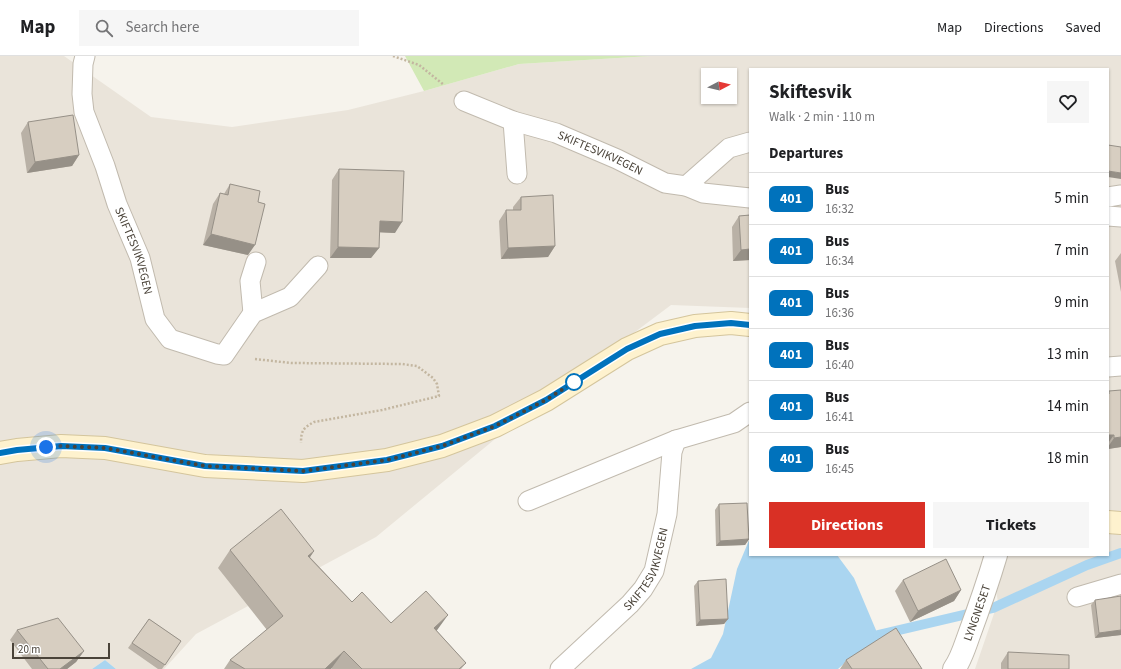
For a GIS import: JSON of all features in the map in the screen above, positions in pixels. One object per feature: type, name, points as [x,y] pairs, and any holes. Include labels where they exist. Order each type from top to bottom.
[{"type":"main road","points":[[0,454],[17,450],[61,446],[105,448],[205,466],[303,471],[387,460],[442,446],[495,426],[546,400],[627,349],[660,334],[695,326],[731,323],[749,325]]},
{"type":"main road","points":[[1109,522],[1121,523]]},
{"type":"street","name":"LYNGNESET","points":[[958,660],[983,596],[996,556]]},
{"type":"lane","name":"SKIFTESVIKVEGEN","points":[[85,56],[83,64],[82,94],[84,112],[105,166],[117,204],[140,258],[155,319],[170,339],[224,356]]},
{"type":"lane","name":"SKIFTESVIKVEGEN","points":[[464,102],[513,121],[556,133],[665,183],[686,186],[703,193],[749,198]]},
{"type":"lane","points":[[513,121],[517,174]]},
{"type":"lane","points":[[686,186],[730,148],[749,142]]},
{"type":"lane","points":[[1109,197],[1121,195]]},
{"type":"lane","points":[[1109,216],[1121,217]]},
{"type":"lane","points":[[253,313],[250,281],[256,262]]},
{"type":"lane","points":[[224,356],[253,313],[290,297],[318,266]]},
{"type":"lane","points":[[1109,367],[1121,366]]},
{"type":"lane","points":[[528,502],[676,440],[734,423],[749,413]]},
{"type":"lane","name":"SKIFTESVIKVEGEN","points":[[560,669],[630,604],[643,589],[654,571],[667,514],[672,452],[676,440]]},
{"type":"lane","points":[[1077,597],[1121,584]]},
{"type":"path","points":[[393,56],[420,65],[464,102]]},
{"type":"path","points":[[224,356],[291,363],[402,364],[417,366],[433,378],[437,384],[439,396],[382,410],[314,422],[305,427],[301,436],[303,471]]},
{"type":"shaded area","points":[[0,56],[64,56],[151,117],[232,127],[348,110],[424,91],[519,64],[651,56],[1121,56],[1121,669],[975,669],[998,602],[990,556],[1109,556],[1109,68],[749,68],[749,308],[671,305],[523,416],[376,537],[196,634],[164,669],[116,669],[105,660],[92,669],[0,669]]},
{"type":"green space","points":[[405,56],[651,56],[519,64],[424,91]]},
{"type":"water","points":[[749,540],[749,556],[838,556],[854,578],[881,642],[847,661],[838,669],[691,669],[711,658],[723,634],[737,569]]},
{"type":"water","points":[[105,660],[116,669],[92,669]]},
{"type":"building","points":[[73,115],[79,155],[35,162],[28,122]]},
{"type":"building","points":[[1109,145],[1121,147],[1121,173],[1109,171]]},
{"type":"building","points":[[339,169],[404,171],[402,222],[380,221],[379,248],[338,247]]},
{"type":"building","points":[[230,184],[260,191],[258,202],[265,204],[255,245],[211,234],[220,193],[228,195]]},
{"type":"building","points":[[553,195],[555,246],[508,248],[506,210],[521,210],[521,197]]},
{"type":"building","points":[[749,215],[749,249],[741,250],[739,216]]},
{"type":"building","points":[[1121,390],[1121,437],[1114,438],[1114,435],[1109,435],[1109,391]]},
{"type":"building","points":[[747,503],[749,539],[720,541],[719,504]]},
{"type":"building","points":[[281,509],[314,551],[308,556],[352,602],[362,592],[391,623],[426,591],[448,615],[434,628],[466,663],[459,669],[362,669],[344,651],[325,669],[245,669],[230,660],[283,616],[230,550]]},
{"type":"building","points":[[946,559],[961,590],[918,611],[903,580]]},
{"type":"building","points":[[726,579],[728,619],[700,620],[698,581]]},
{"type":"building","points":[[1121,596],[1121,630],[1099,633],[1095,600]]},
{"type":"building","points":[[58,618],[84,651],[60,669],[48,669],[17,630]]},
{"type":"building","points":[[149,619],[181,641],[165,665],[132,643]]},
{"type":"building","points":[[896,628],[922,669],[852,669],[846,660]]},
{"type":"building","points":[[1008,652],[1069,655],[1069,669],[1008,669]]},
{"type":"waterway","points":[[878,635],[993,608],[1087,565],[1121,553]]},
{"type":"bus line","name":"401","points":[[0,453],[61,446],[105,448],[205,466],[303,471],[387,460],[442,446],[495,426],[546,400],[627,349],[660,334],[695,326],[731,323],[749,325]]},
{"type":"route","points":[[46,447],[61,446],[105,448],[205,466],[303,471],[387,460],[442,446],[495,426],[546,400],[574,382]]}]
